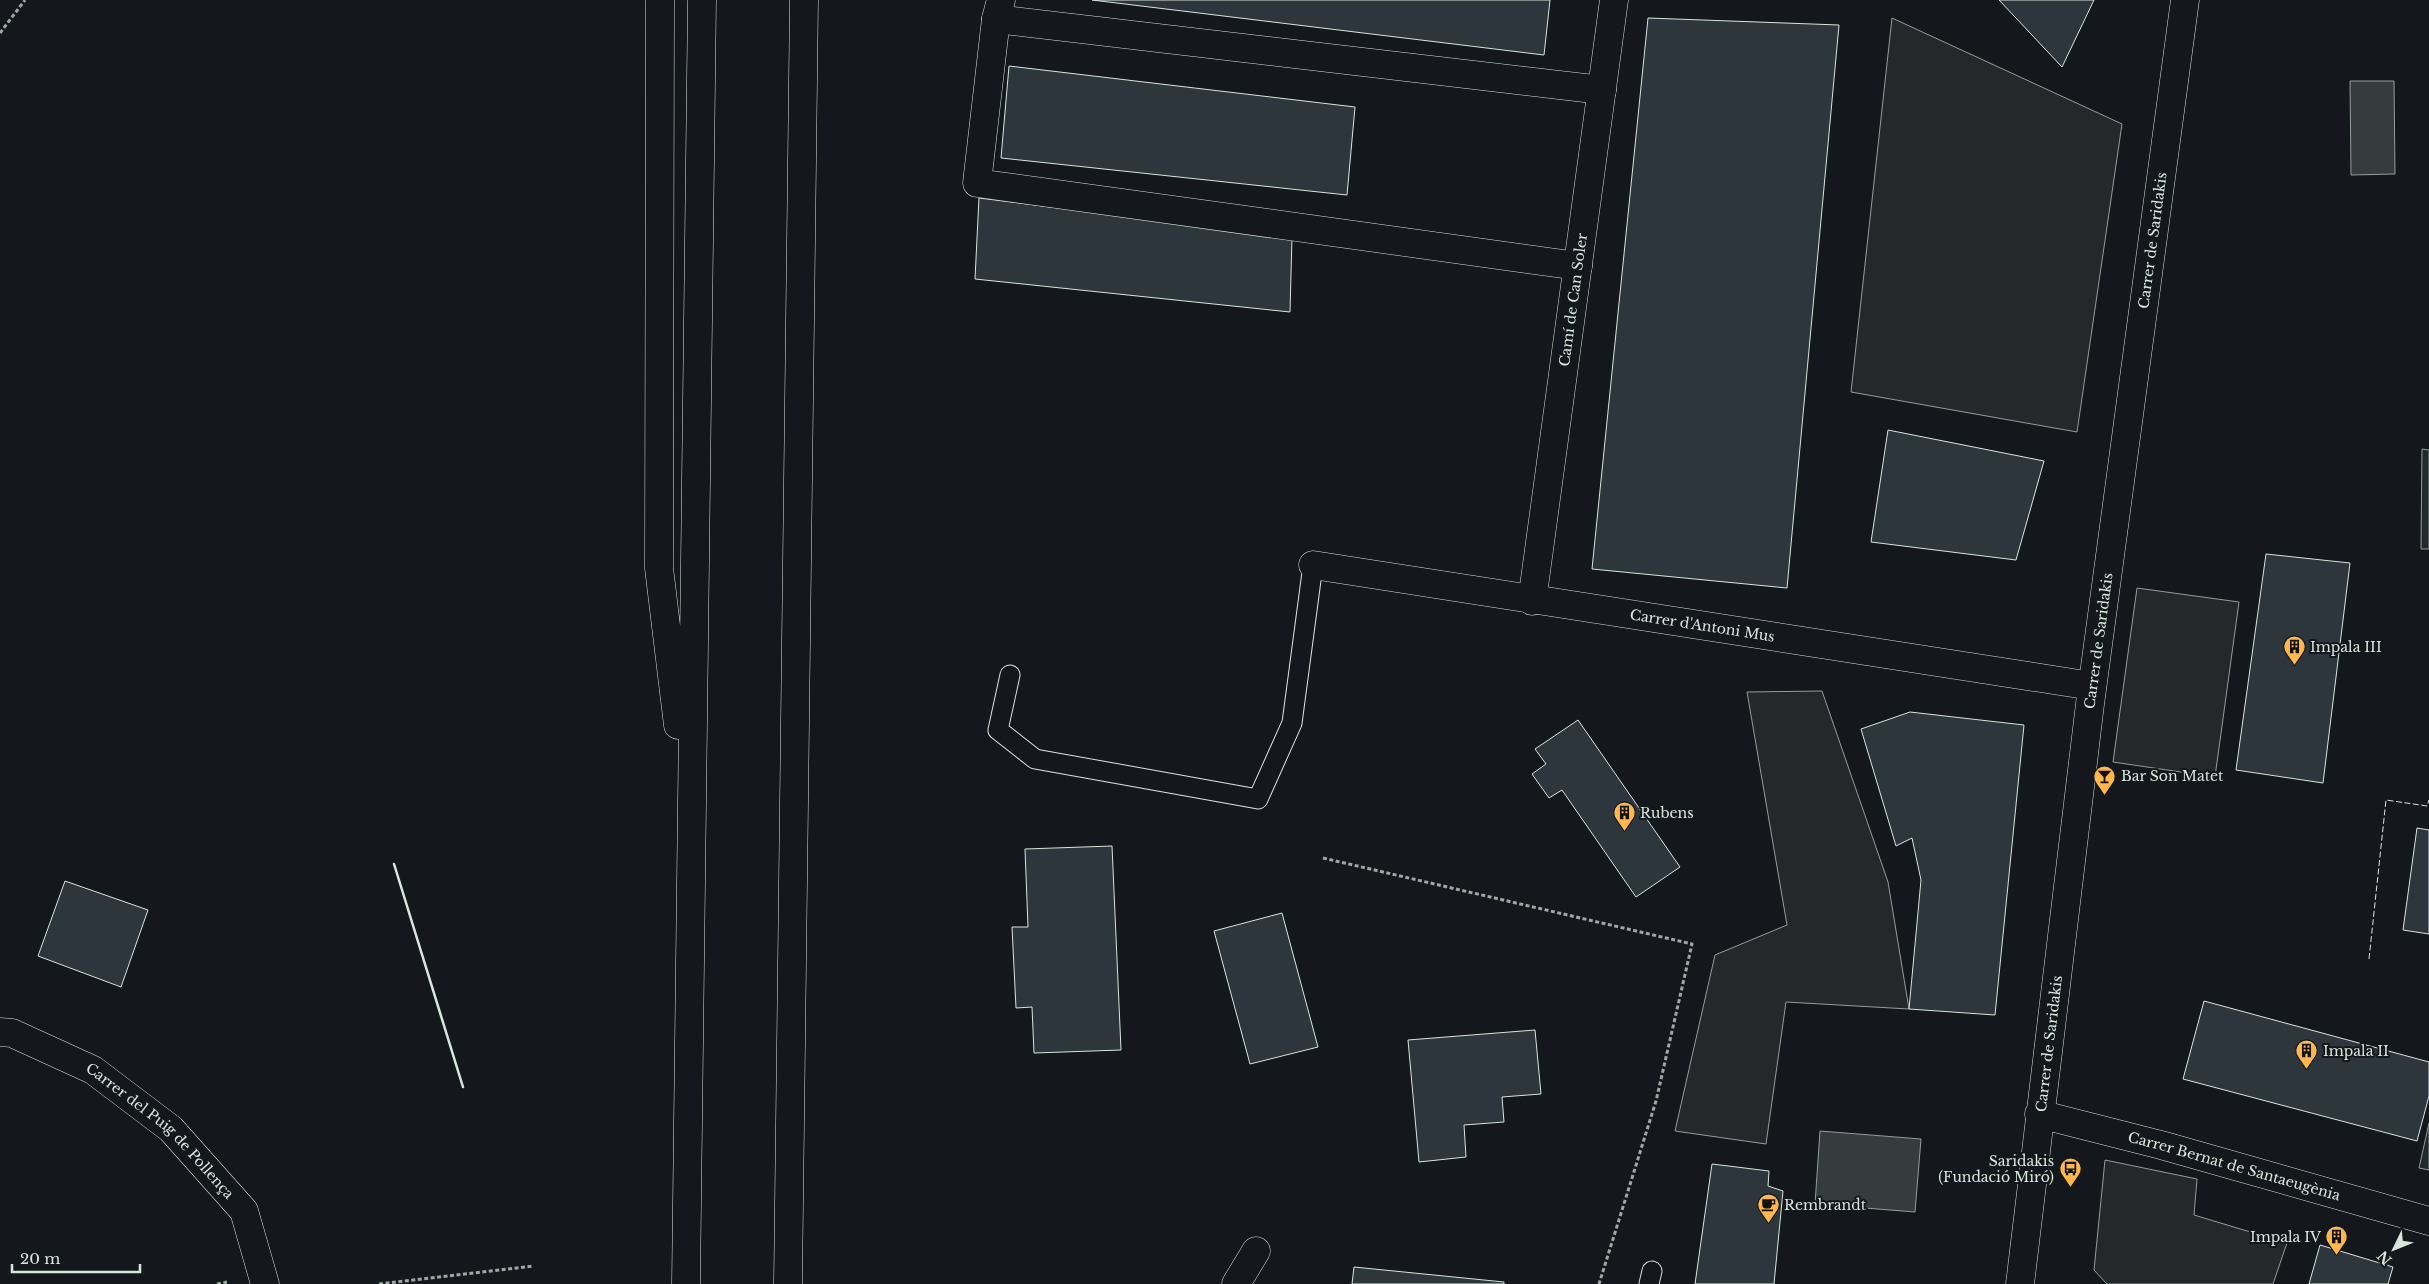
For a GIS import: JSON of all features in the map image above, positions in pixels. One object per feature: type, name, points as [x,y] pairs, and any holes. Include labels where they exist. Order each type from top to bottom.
[{"type":"main road","points":[[660,0],[660,568],[692,836]]},
{"type":"main road","points":[[686,1284],[702,0]]},
{"type":"main road","points":[[788,1284],[804,0]]},
{"type":"main road","name":"Camí de Can Soler","points":[[1532,600],[1614,0]]},
{"type":"main road","name":"Carrer de Saridakis","points":[[2020,1284],[2092,686],[2186,0]]},
{"type":"main road","points":[[1578,266],[977,183],[998,9],[1602,90]]},
{"type":"main road","name":"Carrer d'Antoni Mus","points":[[1313,566],[2092,686]]},
{"type":"main road","name":"Carrer del Puig de Pollença","points":[[0,1032],[12,1033],[93,1070],[171,1129],[244,1211],[266,1284]]},
{"type":"main road","name":"Carrer Bernat de Santaeugènia","points":[[2039,1114],[2161,1145],[2429,1221]]},
{"type":"main road","points":[[1236,1284],[1256,1251]]},
{"type":"lane","points":[[1010,675],[998,730],[1035,759],[1258,799],[1292,723],[1313,566]]},
{"type":"path","points":[[0,33],[25,0]]},
{"type":"path","points":[[1323,858],[1692,944],[1656,1101],[1599,1284]]},
{"type":"path","points":[[379,1284],[533,1266]]},
{"type":"shaded area","points":[[1892,18],[2122,124],[2077,432],[1851,392]]},
{"type":"shaded area","points":[[2350,81],[2394,81],[2395,174],[2351,175]]},
{"type":"shaded area","points":[[2422,449],[2429,450],[2429,549],[2421,549]]},
{"type":"shaded area","points":[[2137,588],[2239,602],[2215,777],[2113,762]]},
{"type":"shaded area","points":[[1822,691],[1888,882],[1909,1009],[1786,1002],[1766,1144],[1675,1131],[1715,955],[1787,925],[1747,692]]},
{"type":"shaded area","points":[[2429,1123],[2429,1170],[2419,1168]]},
{"type":"shaded area","points":[[1820,1131],[1921,1139],[1915,1212],[1815,1204]]},
{"type":"shaded area","points":[[2105,1160],[2197,1179],[2194,1215],[2287,1243],[2273,1284],[2107,1284],[2094,1270]]},
{"type":"building","points":[[1092,0],[1550,0],[1544,55]]},
{"type":"building","points":[[1999,0],[2094,0],[2062,67]]},
{"type":"building","points":[[1648,18],[1839,25],[1787,588],[1592,569]]},
{"type":"building","points":[[1009,66],[1355,107],[1347,195],[1001,158]]},
{"type":"building","points":[[979,198],[1292,237],[1290,312],[975,279]]},
{"type":"building","points":[[1888,430],[2044,461],[2016,560],[1871,542]]},
{"type":"building","name":"Impala III","points":[[2266,554],[2350,563],[2323,783],[2236,770]]},
{"type":"building","points":[[1910,712],[2024,725],[1995,1015],[1909,1009],[1921,880],[1912,838],[1896,846],[1861,729]]},
{"type":"building","name":"Rubens","points":[[1578,720],[1680,867],[1636,897],[1562,790],[1549,798],[1532,774],[1546,764],[1535,749]]},
{"type":"building","points":[[2417,828],[2429,830],[2429,934],[2403,930]]},
{"type":"building","points":[[1112,846],[1121,1050],[1034,1053],[1032,1007],[1016,1008],[1012,927],[1028,927],[1025,849]]},
{"type":"building","points":[[65,881],[148,910],[121,987],[38,956]]},
{"type":"building","points":[[1282,913],[1318,1047],[1250,1064],[1214,931]]},
{"type":"building","name":"Impala II","points":[[2204,1001],[2429,1062],[2429,1096],[2417,1141],[2183,1079]]},
{"type":"building","points":[[1535,1030],[1541,1094],[1502,1097],[1504,1122],[1464,1125],[1466,1157],[1419,1162],[1408,1040]]},
{"type":"building","points":[[1712,1164],[1769,1171],[1768,1186],[1783,1191],[1774,1284],[1695,1284]]},
{"type":"building","name":"Impala IV","points":[[2320,1245],[2393,1267],[2388,1284],[2309,1284]]},
{"type":"building","points":[[1354,1267],[1504,1282],[1504,1284],[1352,1284]]},
{"type":"fence","points":[[2369,959],[2386,800],[2427,806],[2429,800]]},
{"type":"wall","points":[[394,864],[463,1087]]},
{"type":"place","name":"Impala III","points":[[2294,666]]},
{"type":"place","name":"Bar Son Matet","points":[[2105,795]]},
{"type":"place","name":"Rubens","points":[[1624,832]]},
{"type":"place","name":"Impala II","points":[[2307,1070]]},
{"type":"place","name":"Saridakis (Fundació Miró)","points":[[2070,1188]]},
{"type":"place","name":"Rembrandt","points":[[1768,1224]]},
{"type":"place","name":"Impala IV","points":[[2337,1256]]}]
